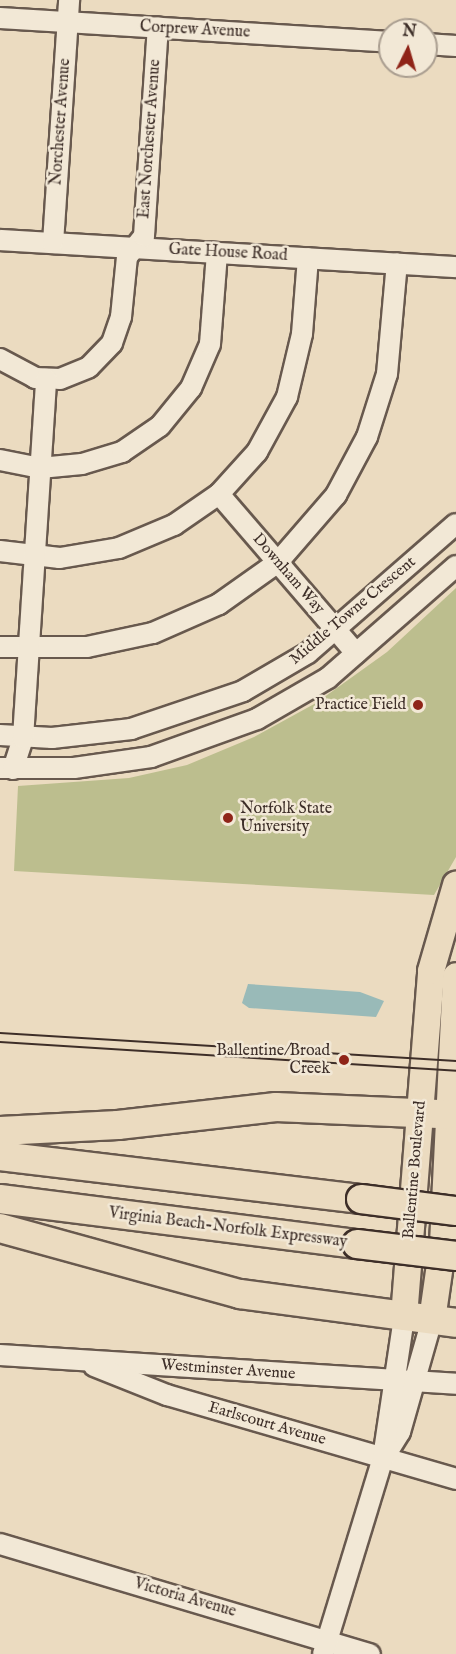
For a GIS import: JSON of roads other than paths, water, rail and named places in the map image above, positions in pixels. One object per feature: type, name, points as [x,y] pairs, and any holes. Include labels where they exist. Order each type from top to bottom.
[{"type":"highway","points":[[0,1131],[107,1126],[276,1107],[453,1115]]},
{"type":"highway","points":[[0,1156],[456,1211]]},
{"type":"highway","name":"Virginia Beach-Norfolk Expressway","points":[[0,1199],[456,1256]]},
{"type":"highway","points":[[0,1228],[240,1294],[444,1322]]},
{"type":"main road","name":"Ballentine Boulevard","points":[[404,1317],[419,1113],[434,955],[456,885]]},
{"type":"main road","name":"Ballentine Boulevard","points":[[444,1322],[443,1244],[453,1115],[456,976]]},
{"type":"street","name":"Norchester Avenue","points":[[53,243],[69,0]]},
{"type":"street","name":"Corprew Avenue","points":[[0,18],[378,41]]},
{"type":"street","name":"East Norchester Avenue","points":[[46,379],[75,374],[112,343],[121,317],[128,257],[144,236],[158,27]]},
{"type":"street","points":[[438,45],[456,46]]},
{"type":"street","name":"Gate House Road","points":[[0,240],[456,267]]},
{"type":"street","points":[[0,460],[40,468],[82,465],[122,452],[177,409],[210,344],[217,252]]},
{"type":"street","points":[[0,551],[34,556],[119,548],[174,525],[219,494],[257,452],[287,397],[302,334],[308,258]]},
{"type":"street","points":[[0,647],[29,649],[87,647],[153,633],[219,604],[278,562],[336,495],[367,437],[387,374],[397,263]]},
{"type":"street","points":[[0,359],[21,373],[46,379],[22,738],[7,768]]},
{"type":"street","name":"Downham Way","points":[[219,494],[356,653]]},
{"type":"street","name":"Middle Towne Crescent","points":[[0,735],[22,738],[132,729],[201,709],[277,673],[335,629],[456,524]]},
{"type":"street","name":"Middle Towne Crescent","points":[[7,768],[116,764],[179,750],[293,700],[356,653],[456,566]]},
{"type":"street","name":"Ballentine Boulevard","points":[[325,1647],[383,1458],[404,1317]]},
{"type":"street","name":"Ballentine Boulevard","points":[[383,1458],[400,1432],[415,1382],[444,1322]]},
{"type":"street","name":"Westminster Avenue","points":[[0,1355],[456,1384]]},
{"type":"street","name":"Earlscourt Avenue","points":[[81,1360],[167,1395],[456,1479]]},
{"type":"street","name":"Victoria Avenue","points":[[0,1544],[325,1647],[370,1654]]},
{"type":"water","points":[[248,984],[360,992],[384,1001],[376,1017],[249,1008],[242,1003]]},
{"type":"tram line","points":[[0,1033],[456,1061]]},
{"type":"tram line","points":[[0,1042],[456,1071]]},
{"type":"place","name":"Practice Field","points":[[418,705]]},
{"type":"place","name":"Norfolk State University","points":[[228,818]]},
{"type":"place","name":"Ballentine/Broad Creek","points":[[344,1060]]}]
